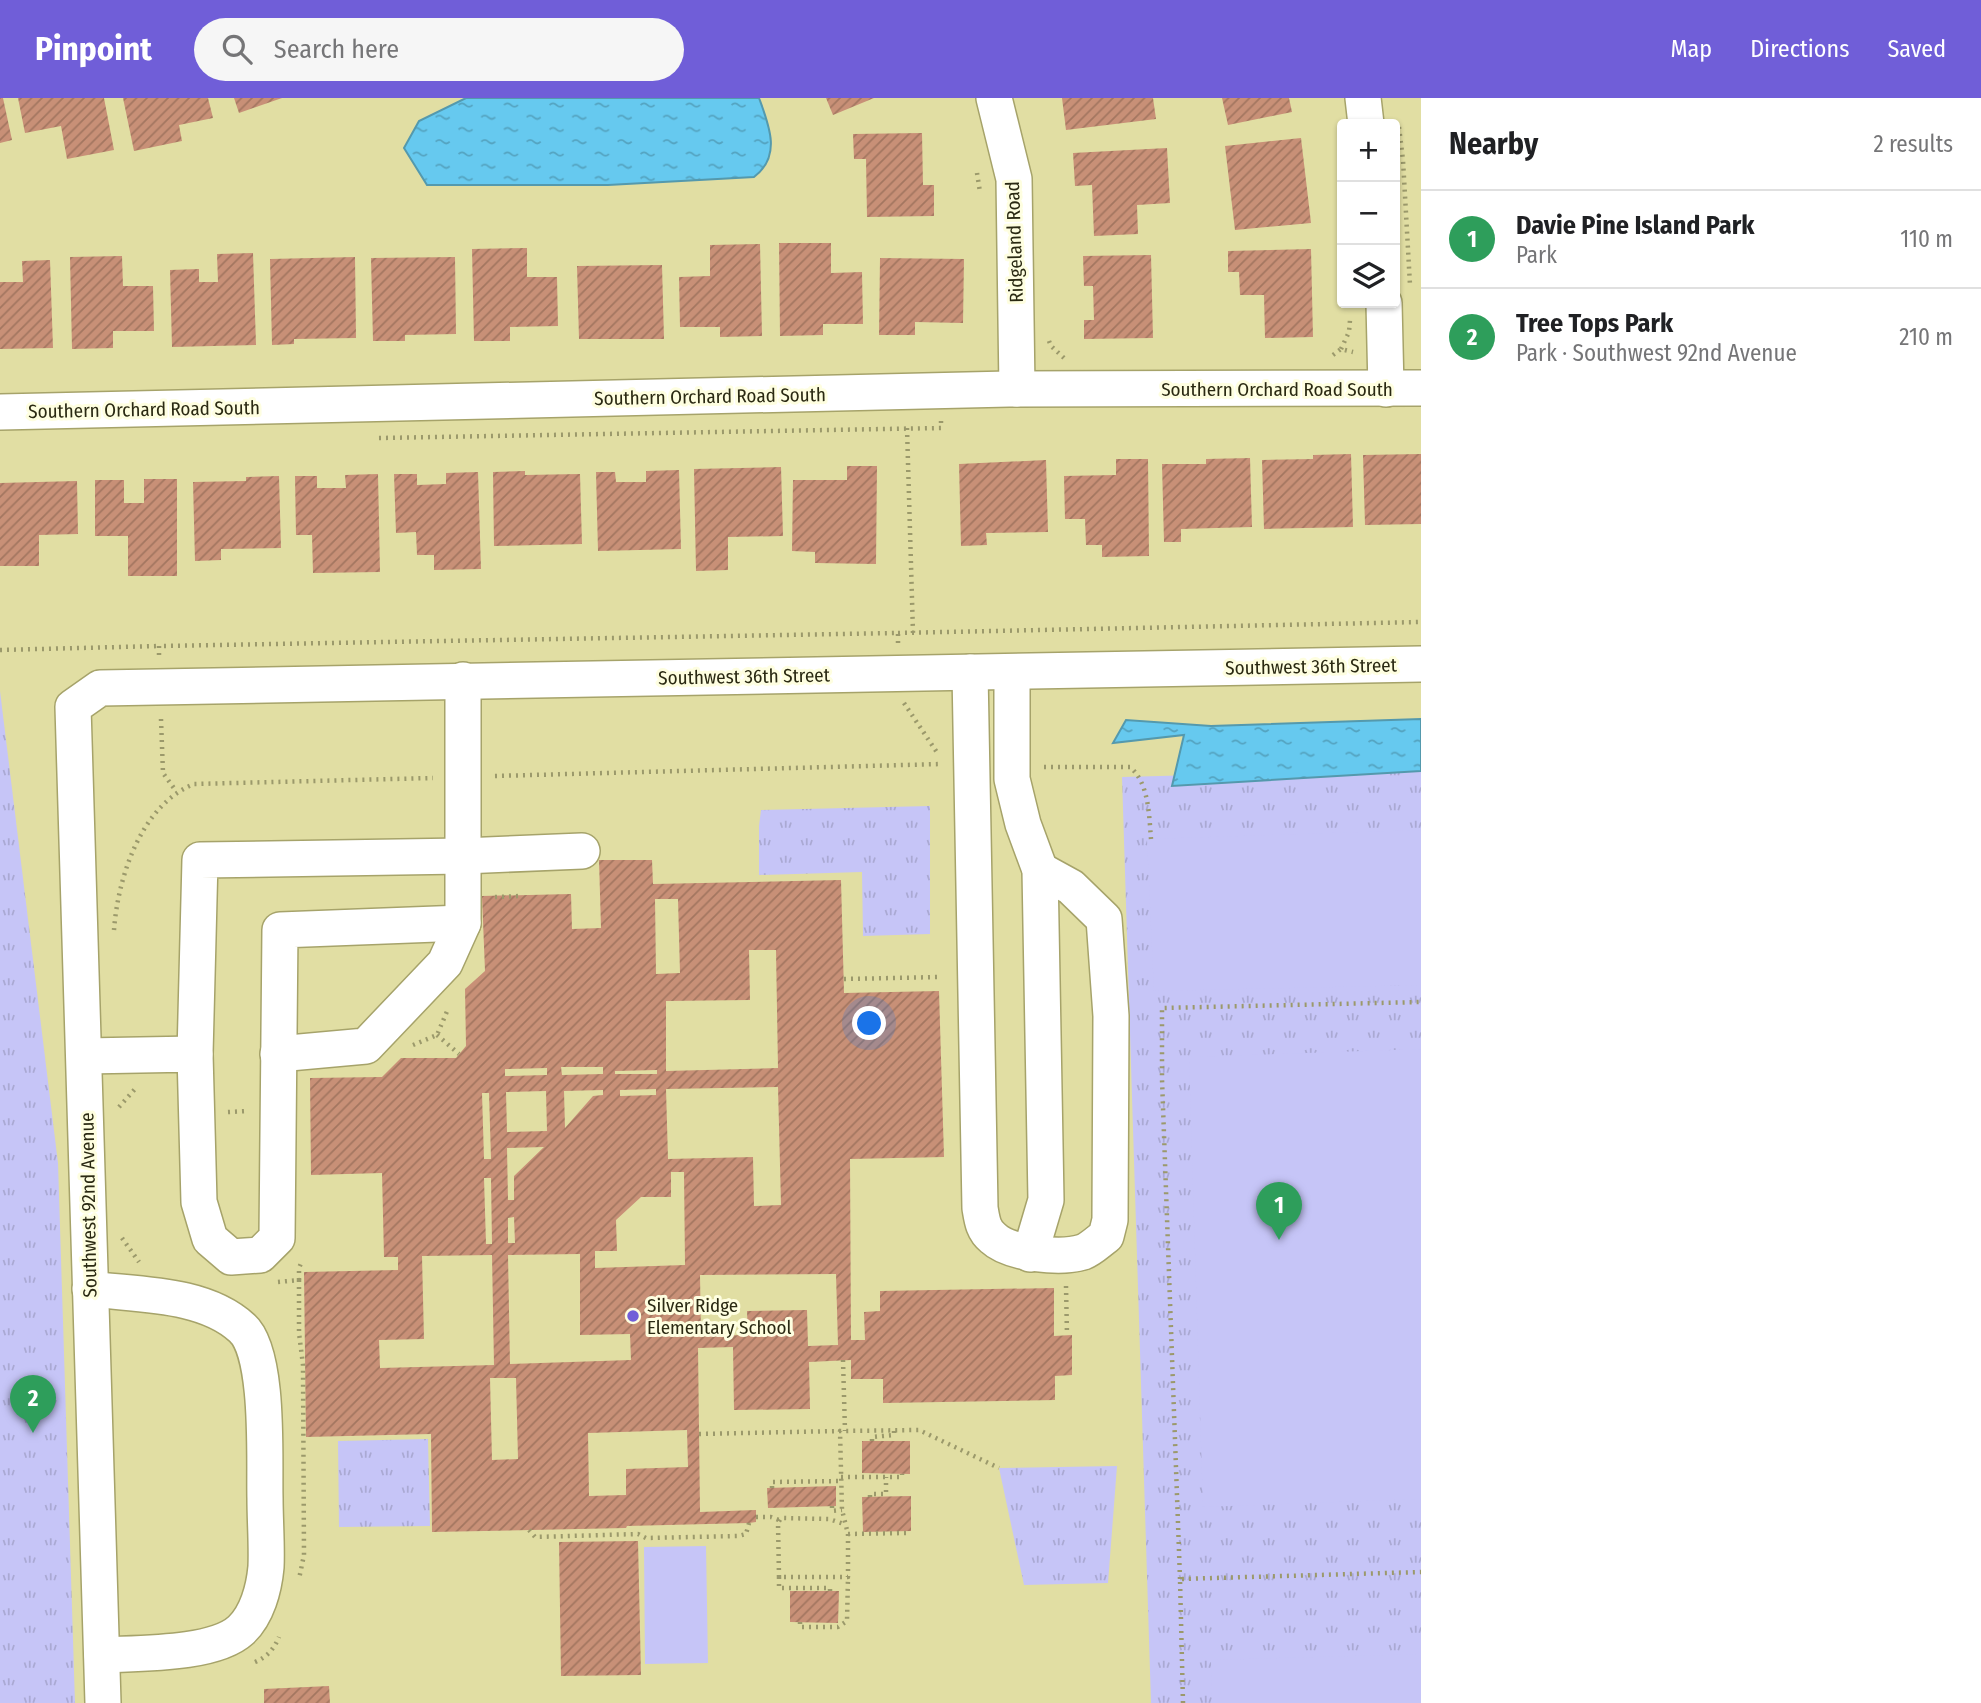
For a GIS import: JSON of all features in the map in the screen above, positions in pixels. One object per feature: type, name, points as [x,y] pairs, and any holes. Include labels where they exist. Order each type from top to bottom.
[{"type":"street","name":"Ridgeland Road","points":[[994,98],[1014,179],[1017,389]]},
{"type":"street","points":[[1363,98],[1378,119]]},
{"type":"street","points":[[1386,389],[1395,308]]},
{"type":"street","name":"Southern Orchard Road South","points":[[0,412],[1017,389],[1421,388]]},
{"type":"street","name":"Southwest 36th Street","points":[[73,707],[100,688],[1421,664]]},
{"type":"street","points":[[970,672],[980,1208],[984,1227],[994,1240],[1030,1254],[1085,1252],[1106,1236],[1110,1220],[1111,1016],[1104,919],[1071,887],[1040,870]]},
{"type":"street","points":[[1012,672],[1012,779],[1023,824],[1040,870],[1046,1200],[1030,1254]]},
{"type":"street","points":[[278,1054],[366,1046],[444,963],[463,923],[463,680]]},
{"type":"street","name":"Southwest 92nd Avenue","points":[[73,707],[103,1703]]},
{"type":"street","points":[[463,923],[280,930],[277,1238],[260,1255],[231,1257],[210,1240],[199,1202],[195,1054],[200,860],[463,856],[582,851]]},
{"type":"street","points":[[85,1056],[195,1054]]},
{"type":"street","points":[[90,1289],[177,1300],[201,1305],[226,1315],[245,1330],[255,1351],[263,1399],[266,1568],[260,1598],[252,1616],[236,1634],[215,1645],[163,1652],[102,1655]]},
{"type":"path","points":[[1400,172],[1405,185],[1400,254]]},
{"type":"path","points":[[1341,349],[1349,332],[1350,312]]},
{"type":"path","points":[[907,428],[913,633]]},
{"type":"path","points":[[898,633],[1421,622]]},
{"type":"path","points":[[0,650],[159,646]]},
{"type":"path","points":[[1033,767],[1129,767],[1137,772],[1142,782],[1152,839]]},
{"type":"path","points":[[494,897],[522,896]]},
{"type":"path","points":[[844,979],[942,977]]},
{"type":"path","points":[[1183,1703],[1163,1093],[1163,1008],[1421,1002]]},
{"type":"path","points":[[437,1035],[459,1054]]},
{"type":"path","points":[[275,1282],[299,1280],[299,1333]]},
{"type":"path","points":[[800,1622],[800,1627],[838,1627],[847,1621],[848,1534],[842,1510],[841,1479],[843,1360]]},
{"type":"path","points":[[872,1441],[872,1437],[894,1435],[894,1430]]},
{"type":"path","points":[[699,1434],[919,1430],[999,1468]]},
{"type":"path","points":[[772,1488],[772,1482],[902,1477],[902,1474]]},
{"type":"path","points":[[870,1497],[870,1494],[886,1494],[886,1477]]},
{"type":"path","points":[[832,1506],[832,1511],[842,1510]]},
{"type":"path","points":[[756,1517],[779,1520],[808,1517],[829,1519],[845,1525]]},
{"type":"path","points":[[779,1520],[779,1588],[830,1588],[830,1591]]},
{"type":"path","points":[[529,1530],[535,1537],[638,1534],[646,1538],[738,1536],[746,1534],[749,1523]]},
{"type":"path","points":[[848,1534],[906,1531]]},
{"type":"path","points":[[1180,1578],[1421,1572]]},
{"type":"path","points":[[779,1577],[848,1577]]},
{"type":"green space","points":[[0,691],[58,1163],[75,1703],[0,1703]]},
{"type":"green space","points":[[1421,769],[1421,1703],[1151,1703],[1122,777]]},
{"type":"green space","points":[[930,806],[930,934],[863,936],[862,872],[759,875],[761,810]]},
{"type":"green space","points":[[1421,830],[1421,985],[1154,991],[1147,839]]},
{"type":"green space","points":[[1421,1049],[1421,1499],[1203,1507],[1189,1057]]},
{"type":"green space","points":[[428,1439],[430,1526],[339,1527],[338,1441]]},
{"type":"green space","points":[[1117,1466],[1108,1583],[1024,1585],[999,1468]]},
{"type":"green space","points":[[706,1546],[708,1663],[645,1664],[644,1547]]},
{"type":"green space","points":[[1421,1654],[1421,1703],[1212,1703],[1211,1660]]},
{"type":"water","points":[[466,98],[759,98],[769,129],[771,150],[763,169],[754,177],[608,185],[427,185],[404,148],[419,121]]},
{"type":"water","points":[[1421,719],[1421,771],[1172,786],[1184,735],[1113,743],[1126,720],[1211,726]]},
{"type":"building","points":[[0,98],[3,98],[12,140],[0,143]]},
{"type":"building","points":[[18,98],[104,98],[114,150],[67,159],[61,126],[25,133]]},
{"type":"building","points":[[123,98],[208,98],[213,118],[179,125],[182,141],[134,151]]},
{"type":"building","points":[[234,98],[282,98],[239,113]]},
{"type":"building","points":[[826,98],[874,98],[833,115]]},
{"type":"building","points":[[1062,98],[1153,98],[1156,119],[1066,130]]},
{"type":"building","points":[[1222,98],[1289,98],[1292,112],[1228,125]]},
{"type":"building","points":[[922,133],[923,185],[934,185],[934,216],[867,217],[866,159],[854,159],[853,134]]},
{"type":"building","points":[[1301,138],[1311,223],[1235,230],[1225,146]]},
{"type":"building","points":[[1167,148],[1170,203],[1137,205],[1138,234],[1094,236],[1092,185],[1075,186],[1073,153]]},
{"type":"building","points":[[779,243],[831,243],[831,273],[862,272],[863,324],[823,324],[823,335],[780,336]]},
{"type":"building","points":[[760,244],[762,336],[720,337],[720,327],[680,327],[679,277],[710,276],[710,245]]},
{"type":"building","points":[[527,248],[527,277],[557,277],[558,326],[510,327],[510,341],[474,341],[472,249]]},
{"type":"building","points":[[1311,249],[1313,337],[1265,338],[1264,295],[1240,295],[1239,272],[1228,272],[1228,251]]},
{"type":"building","points":[[253,253],[256,345],[172,347],[170,270],[199,269],[199,282],[218,282],[217,254]]},
{"type":"building","points":[[1151,255],[1153,338],[1084,339],[1084,320],[1094,320],[1093,286],[1084,286],[1083,256]]},
{"type":"building","points":[[122,256],[123,286],[153,286],[154,331],[113,331],[113,348],[72,349],[70,257]]},
{"type":"building","points":[[355,257],[356,338],[294,339],[294,344],[272,345],[270,259]]},
{"type":"building","points":[[455,257],[456,334],[405,335],[405,341],[373,341],[371,258]]},
{"type":"building","points":[[880,258],[964,259],[963,323],[915,322],[915,335],[879,335]]},
{"type":"building","points":[[50,260],[53,348],[0,349],[0,282],[23,282],[22,261]]},
{"type":"building","points":[[662,265],[664,339],[579,339],[577,266]]},
{"type":"building","points":[[1351,454],[1353,527],[1264,529],[1262,460],[1313,459],[1313,455]]},
{"type":"building","points":[[1421,454],[1421,524],[1365,525],[1363,455]]},
{"type":"building","points":[[1250,458],[1252,527],[1181,529],[1181,542],[1164,542],[1162,464],[1206,464],[1206,459]]},
{"type":"building","points":[[1116,459],[1148,459],[1149,556],[1102,557],[1102,545],[1086,545],[1085,519],[1065,519],[1064,476],[1116,475]]},
{"type":"building","points":[[1046,460],[1048,532],[986,533],[987,545],[961,546],[959,464]]},
{"type":"building","points":[[847,466],[877,466],[876,564],[815,563],[815,552],[792,551],[793,480],[847,480]]},
{"type":"building","points":[[781,467],[783,536],[728,537],[728,570],[696,571],[694,469]]},
{"type":"building","points":[[679,470],[681,549],[598,551],[596,472],[615,472],[616,482],[646,482],[646,471]]},
{"type":"building","points":[[525,471],[525,475],[580,474],[582,544],[494,546],[493,472]]},
{"type":"building","points":[[478,472],[481,569],[434,570],[434,555],[417,555],[416,532],[396,533],[394,474],[417,474],[417,485],[446,484],[446,473]]},
{"type":"building","points":[[378,474],[380,572],[313,573],[312,535],[296,535],[295,476],[317,476],[317,488],[346,488],[345,475]]},
{"type":"building","points":[[279,476],[281,548],[221,549],[221,560],[195,561],[193,482],[246,481],[246,477]]},
{"type":"building","points":[[144,479],[177,479],[177,576],[128,576],[128,536],[95,536],[95,480],[124,480],[124,503],[144,503]]},
{"type":"building","points":[[77,481],[78,534],[39,535],[39,566],[0,566],[0,483]]},
{"type":"building","points":[[599,860],[652,860],[653,884],[841,880],[844,993],[939,991],[944,1157],[850,1159],[851,1340],[865,1340],[864,1312],[880,1311],[880,1291],[1054,1288],[1054,1336],[1072,1335],[1072,1375],[1055,1376],[1055,1400],[883,1403],[883,1379],[851,1379],[851,1360],[809,1362],[810,1409],[734,1410],[733,1347],[698,1348],[700,1512],[756,1510],[756,1522],[749,1523],[432,1532],[431,1434],[306,1437],[304,1272],[398,1270],[398,1257],[384,1257],[382,1173],[311,1175],[310,1078],[382,1077],[401,1058],[456,1058],[466,1046],[465,989],[485,971],[482,896],[571,894],[572,929],[601,928]],"holes":[[[655,899],[678,899],[680,973],[656,974]],[[749,950],[776,950],[778,1068],[666,1071],[666,1001],[750,1000]],[[561,1067],[603,1067],[603,1074],[562,1075]],[[547,1068],[547,1075],[505,1076],[505,1069]],[[657,1070],[657,1074],[615,1074],[615,1071]],[[778,1087],[781,1205],[754,1206],[753,1157],[668,1159],[666,1089]],[[656,1089],[656,1095],[620,1096],[620,1090]],[[603,1090],[603,1095],[593,1096],[565,1128],[564,1091]],[[546,1091],[547,1131],[507,1132],[506,1092]],[[482,1093],[489,1093],[491,1159],[484,1159]],[[544,1147],[514,1176],[514,1200],[508,1200],[507,1148]],[[671,1172],[684,1172],[685,1265],[595,1268],[595,1251],[617,1251],[616,1220],[641,1197],[671,1197]],[[484,1178],[491,1178],[492,1244],[486,1244]],[[514,1217],[515,1243],[508,1243],[508,1218]],[[580,1254],[580,1335],[630,1334],[631,1360],[510,1364],[508,1255]],[[492,1255],[494,1365],[380,1368],[379,1340],[424,1339],[422,1256]],[[836,1274],[838,1345],[808,1346],[807,1310],[747,1311],[748,1335],[701,1336],[700,1275]],[[490,1378],[516,1378],[518,1459],[492,1460]],[[687,1430],[688,1467],[626,1469],[626,1495],[589,1496],[588,1433]]]},
{"type":"building","points":[[862,1441],[910,1441],[910,1474],[862,1473]]},
{"type":"building","points":[[836,1486],[836,1506],[768,1508],[767,1488]]},
{"type":"building","points":[[911,1496],[911,1531],[863,1532],[862,1497]]},
{"type":"building","points":[[638,1541],[641,1675],[561,1676],[559,1542]]},
{"type":"building","points":[[790,1591],[839,1591],[838,1623],[790,1622]]},
{"type":"building","points":[[329,1686],[330,1703],[264,1703],[264,1689]]},
{"type":"place","name":"Davie Pine Island Park","points":[[1279,1240]]},
{"type":"place","name":"Silver Ridge Elementary School","points":[[633,1316]]},
{"type":"place","name":"Tree Tops Park","points":[[33,1433]]}]
